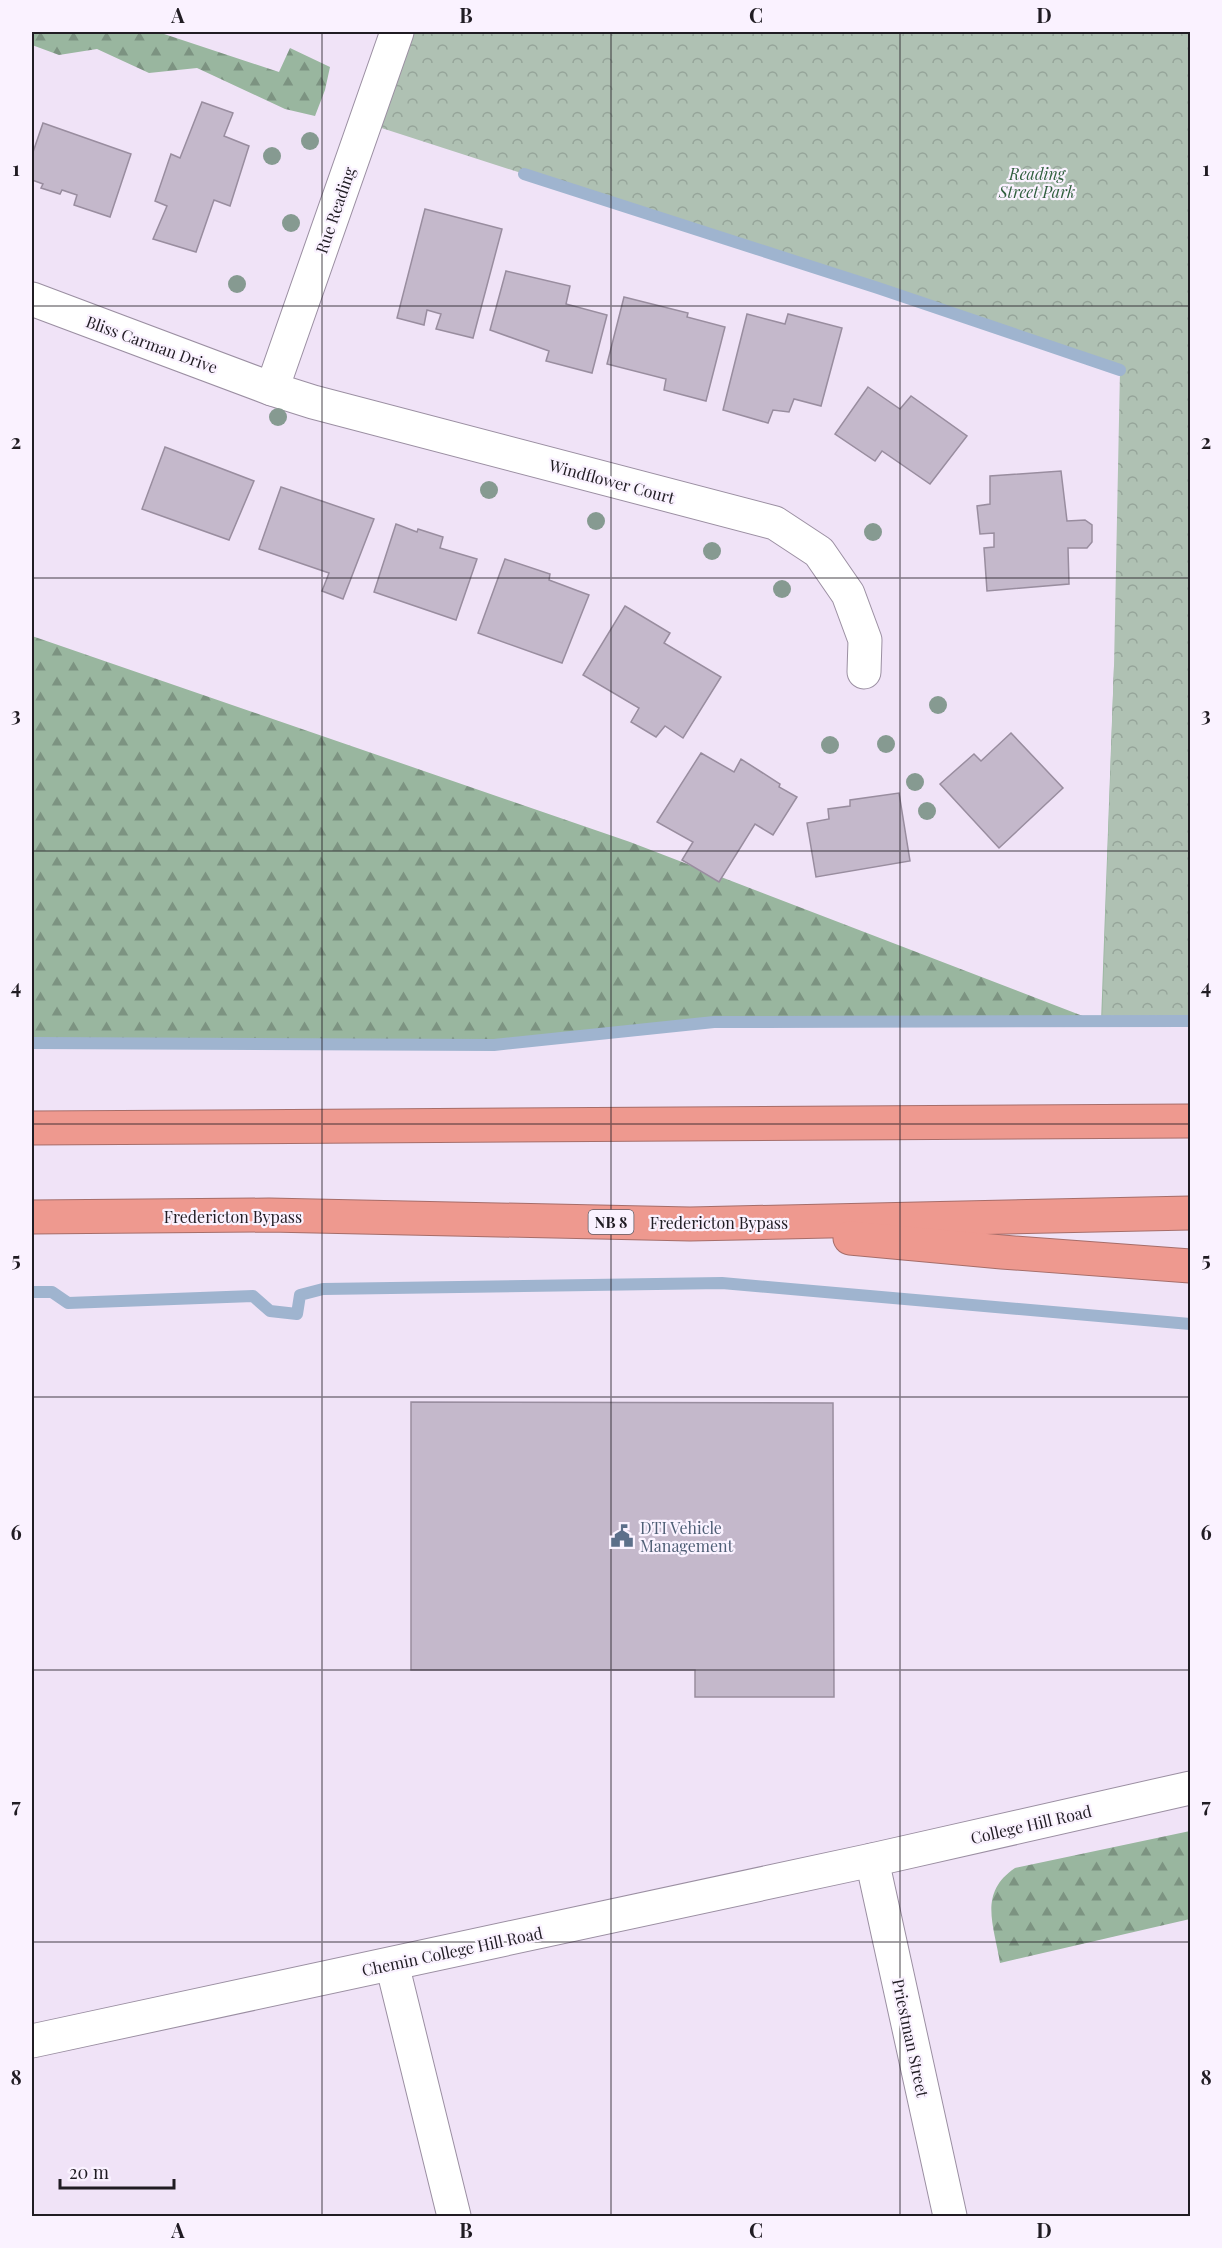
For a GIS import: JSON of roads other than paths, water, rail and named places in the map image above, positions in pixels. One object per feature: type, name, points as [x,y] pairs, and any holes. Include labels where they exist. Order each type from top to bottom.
[{"type":"highway","points":[[32,1128],[1191,1121]]},
{"type":"highway","name":"Fredericton Bypass","points":[[32,1217],[269,1215],[690,1224],[1191,1213]]},
{"type":"highway","points":[[690,1224],[1002,1252],[1191,1266]]},
{"type":"street","name":"Rue Reading","points":[[272,389],[398,32]]},
{"type":"street","name":"Bliss Carman Drive","points":[[32,299],[272,389]]},
{"type":"street","name":"Windflower Court","points":[[272,389],[313,402],[775,524],[819,552],[849,594],[865,640],[864,672]]},
{"type":"street","name":"College Hill Road","points":[[872,1860],[1191,1788]]},
{"type":"street","name":"Chemin College Hill Road","points":[[32,2041],[872,1860]]},
{"type":"street","name":"Priestman Street","points":[[872,1860],[950,2217]]},
{"type":"street","points":[[392,1964],[454,2217]]},
{"type":"waterway","points":[[524,174],[878,288],[1120,370]]},
{"type":"waterway","points":[[32,1043],[494,1045],[714,1022],[1190,1021]]},
{"type":"waterway","points":[[32,1292],[52,1292],[68,1303],[253,1296],[270,1311],[297,1314],[300,1295],[323,1289],[722,1283],[1190,1324]]},
{"type":"place","name":"DTI Vehicle Management","points":[[622,1536]]},
{"type":"park label","name":"Reading Street Park","points":[[1037,182]]}]
